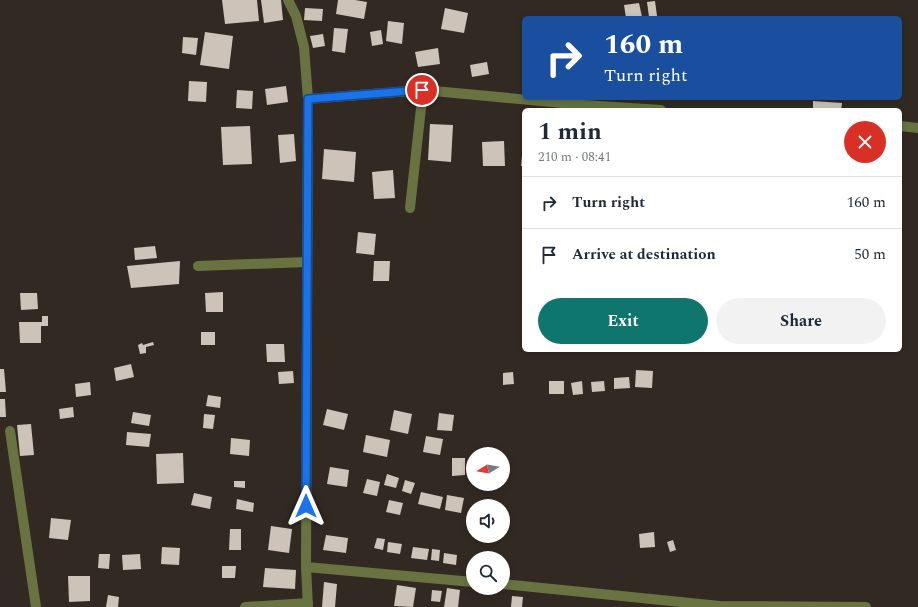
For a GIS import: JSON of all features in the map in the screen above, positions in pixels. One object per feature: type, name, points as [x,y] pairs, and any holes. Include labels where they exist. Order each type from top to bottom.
[{"type":"street","points":[[245,607],[308,605],[306,566],[308,99],[304,47],[296,16],[288,0]]},
{"type":"street","points":[[308,99],[422,90],[522,99]]},
{"type":"street","points":[[410,208],[422,90]]},
{"type":"street","points":[[530,100],[630,108]]},
{"type":"street","points":[[902,126],[918,128]]},
{"type":"street","points":[[198,266],[307,262]]},
{"type":"street","points":[[10,431],[36,607]]},
{"type":"street","points":[[306,566],[466,581]]},
{"type":"street","points":[[510,585],[720,606],[866,607]]},
{"type":"building","points":[[222,0],[257,0],[259,21],[225,24]]},
{"type":"building","points":[[261,0],[281,0],[283,20],[264,23]]},
{"type":"building","points":[[338,0],[367,2],[364,19],[336,14]]},
{"type":"building","points":[[655,1],[657,16],[649,16],[647,2]]},
{"type":"building","points":[[639,3],[642,16],[626,16],[624,5]]},
{"type":"building","points":[[305,8],[323,9],[322,21],[304,20]]},
{"type":"building","points":[[445,8],[468,13],[464,33],[441,29]]},
{"type":"building","points":[[388,21],[404,23],[402,44],[386,41]]},
{"type":"building","points":[[334,28],[348,29],[345,53],[332,51]]},
{"type":"building","points":[[381,30],[383,44],[372,46],[370,32]]},
{"type":"building","points":[[205,32],[233,36],[229,69],[200,65]]},
{"type":"building","points":[[323,34],[325,46],[313,48],[310,36]]},
{"type":"building","points":[[183,37],[198,38],[196,55],[182,53]]},
{"type":"building","points":[[438,48],[440,64],[418,67],[415,52]]},
{"type":"building","points":[[487,62],[489,74],[472,77],[470,65]]},
{"type":"building","points":[[189,81],[207,82],[206,102],[188,101]]},
{"type":"building","points":[[286,86],[288,102],[267,105],[265,89]]},
{"type":"building","points":[[237,90],[253,91],[252,109],[236,108]]},
{"type":"building","points":[[813,101],[842,103],[841,108],[813,108]]},
{"type":"building","points":[[430,124],[453,125],[451,162],[428,160]]},
{"type":"building","points":[[250,126],[252,164],[223,165],[221,127]]},
{"type":"building","points":[[294,134],[296,161],[280,163],[278,135]]},
{"type":"building","points":[[504,141],[505,166],[483,166],[482,142]]},
{"type":"building","points":[[324,149],[356,152],[354,182],[322,179]]},
{"type":"building","points":[[393,170],[395,198],[374,199],[372,172]]},
{"type":"building","points":[[358,232],[376,234],[374,255],[356,253]]},
{"type":"building","points":[[155,246],[157,258],[135,260],[134,248]]},
{"type":"building","points":[[180,261],[179,284],[131,288],[127,266]]},
{"type":"building","points":[[374,261],[390,261],[389,281],[373,281]]},
{"type":"building","points":[[223,292],[223,312],[206,312],[205,293]]},
{"type":"building","points":[[20,293],[37,293],[38,309],[21,310]]},
{"type":"building","points":[[42,316],[48,316],[48,326],[41,326],[41,343],[20,343],[19,322],[42,322]]},
{"type":"building","points":[[201,332],[215,332],[215,345],[201,345]]},
{"type":"building","points":[[153,342],[154,345],[146,347],[146,353],[140,354],[138,345]]},
{"type":"building","points":[[266,344],[284,344],[285,362],[267,362]]},
{"type":"building","points":[[131,364],[134,377],[116,381],[114,368]]},
{"type":"building","points":[[0,369],[4,369],[6,392],[0,392]]},
{"type":"building","points":[[636,370],[653,371],[652,388],[635,387]]},
{"type":"building","points":[[293,371],[294,383],[279,384],[278,372]]},
{"type":"building","points":[[513,372],[514,384],[503,385],[503,373]]},
{"type":"building","points":[[629,377],[630,388],[614,389],[614,378]]},
{"type":"building","points":[[549,381],[564,381],[564,394],[549,394]]},
{"type":"building","points":[[582,381],[583,394],[573,395],[571,383]]},
{"type":"building","points":[[604,381],[605,391],[592,392],[591,382]]},
{"type":"building","points":[[90,382],[91,395],[76,397],[75,384]]},
{"type":"building","points":[[208,395],[221,397],[220,408],[206,406]]},
{"type":"building","points":[[0,399],[5,399],[6,417],[0,417]]},
{"type":"building","points":[[73,407],[74,417],[60,419],[59,409]]},
{"type":"building","points":[[327,409],[348,414],[344,430],[323,425]]},
{"type":"building","points":[[394,410],[412,414],[408,434],[390,430]]},
{"type":"building","points":[[133,412],[151,415],[149,426],[131,423]]},
{"type":"building","points":[[439,413],[454,415],[452,431],[437,430]]},
{"type":"building","points":[[204,414],[215,415],[213,429],[203,428]]},
{"type":"building","points":[[31,424],[34,455],[20,456],[17,425]]},
{"type":"building","points":[[127,432],[151,434],[149,447],[126,445]]},
{"type":"building","points":[[366,435],[390,440],[387,457],[363,452]]},
{"type":"building","points":[[426,436],[443,439],[440,455],[423,452]]},
{"type":"building","points":[[231,438],[250,440],[249,456],[230,454]]},
{"type":"building","points":[[183,453],[184,483],[157,484],[156,454]]},
{"type":"building","points":[[452,458],[465,458],[465,475],[452,476]]},
{"type":"building","points":[[330,467],[349,470],[347,487],[327,484]]},
{"type":"building","points":[[387,474],[399,478],[396,488],[384,485]]},
{"type":"building","points":[[367,479],[380,482],[377,496],[363,493]]},
{"type":"building","points":[[405,480],[415,483],[411,494],[402,491]]},
{"type":"building","points":[[234,481],[245,481],[245,488],[234,487]]},
{"type":"building","points":[[421,492],[443,497],[440,509],[418,504]]},
{"type":"building","points":[[194,493],[212,497],[210,509],[191,505]]},
{"type":"building","points":[[447,495],[464,498],[461,513],[445,510]]},
{"type":"building","points":[[237,499],[254,503],[253,512],[236,509]]},
{"type":"building","points":[[389,500],[403,503],[400,515],[386,512]]},
{"type":"building","points":[[51,518],[71,520],[68,540],[49,538]]},
{"type":"building","points":[[271,526],[292,529],[289,553],[268,550]]},
{"type":"building","points":[[230,529],[241,529],[241,550],[229,550]]},
{"type":"building","points":[[654,532],[655,547],[640,548],[639,534]]},
{"type":"building","points":[[326,535],[348,538],[346,553],[323,550]]},
{"type":"building","points":[[377,538],[385,539],[383,550],[374,548]]},
{"type":"building","points":[[673,540],[676,550],[670,552],[667,542]]},
{"type":"building","points":[[388,542],[402,544],[400,554],[387,552]]},
{"type":"building","points":[[162,547],[180,548],[179,565],[161,564]]},
{"type":"building","points":[[413,547],[429,549],[427,560],[411,558]]},
{"type":"building","points":[[432,549],[440,550],[439,561],[431,560]]},
{"type":"building","points":[[444,553],[457,555],[456,565],[443,563]]},
{"type":"building","points":[[99,554],[110,554],[109,569],[98,568]]},
{"type":"building","points":[[140,554],[141,569],[123,570],[122,555]]},
{"type":"building","points":[[222,566],[236,566],[235,578],[222,578]]},
{"type":"building","points":[[265,568],[296,570],[295,589],[263,587]]},
{"type":"building","points":[[68,576],[90,576],[90,601],[69,602]]},
{"type":"building","points":[[324,582],[337,584],[335,607],[322,607]]},
{"type":"building","points":[[397,585],[416,588],[413,607],[394,606]]},
{"type":"building","points":[[447,588],[460,590],[458,607],[444,607]]},
{"type":"building","points":[[432,590],[442,591],[440,602],[431,601]]},
{"type":"building","points":[[108,595],[119,597],[118,607],[106,607]]},
{"type":"building","points":[[512,596],[523,597],[522,607],[511,607]]},
{"type":"route","points":[[306,506],[308,99],[422,90]]}]
